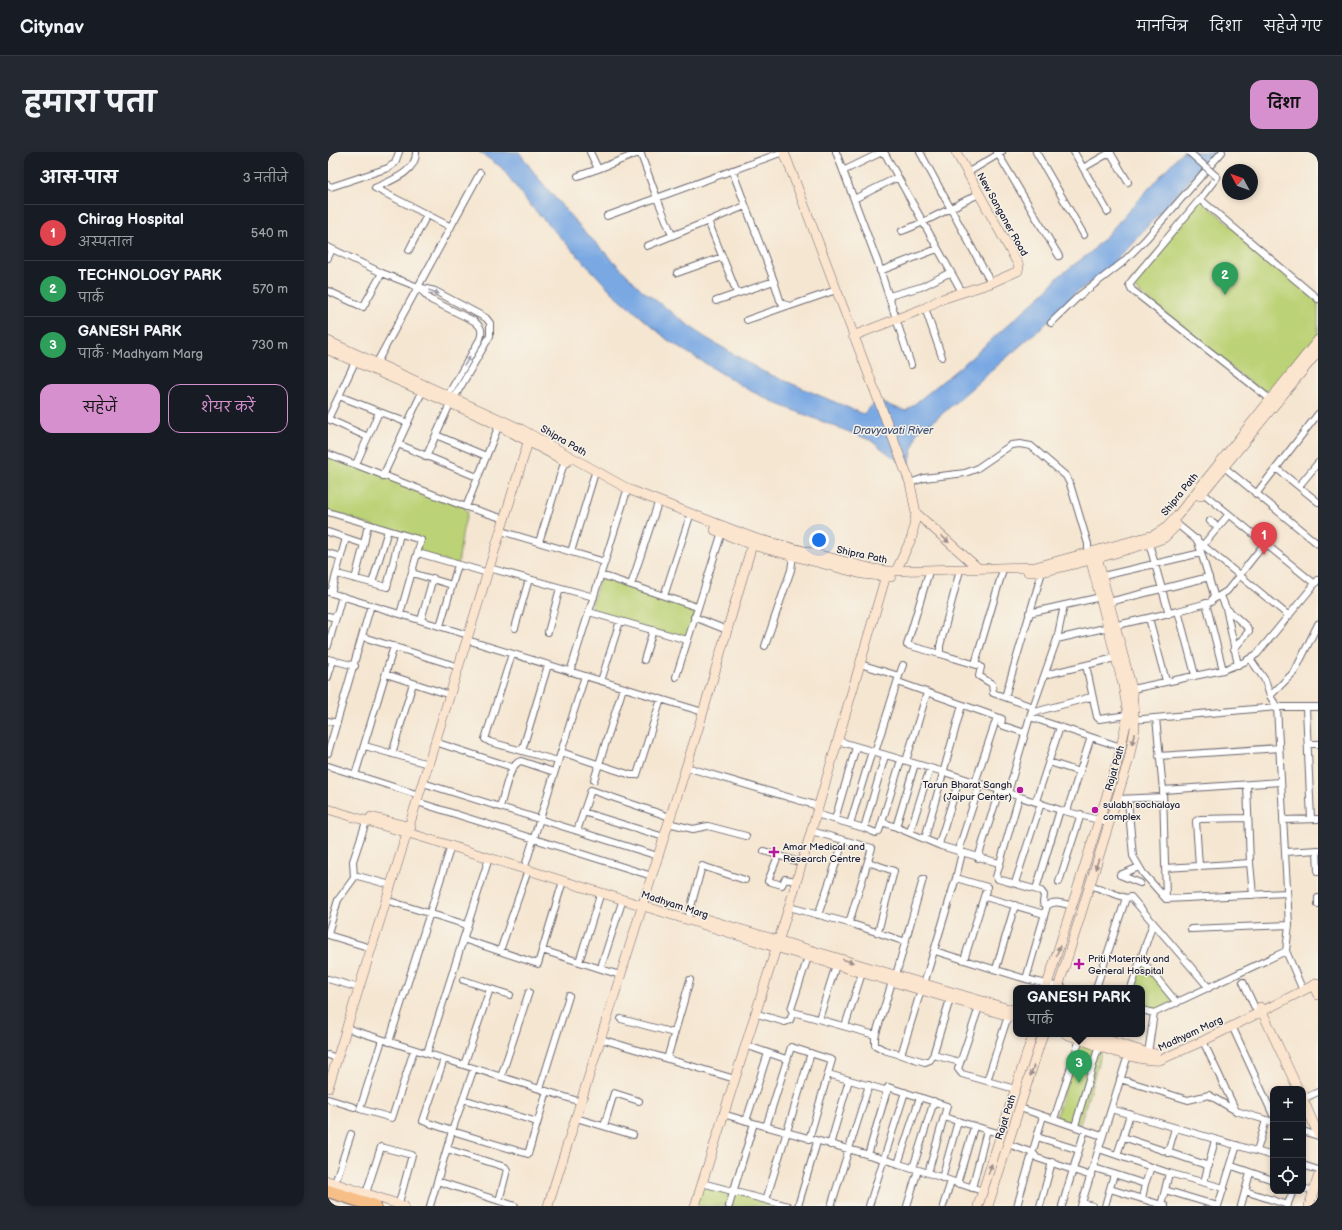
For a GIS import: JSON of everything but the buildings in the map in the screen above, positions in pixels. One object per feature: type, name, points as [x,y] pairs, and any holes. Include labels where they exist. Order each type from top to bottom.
[{"type":"highway","points":[[330,1185],[375,1206]]},
{"type":"street","points":[[328,185],[331,187],[388,168],[395,163],[399,152]]},
{"type":"street","points":[[416,152],[416,157],[404,175],[375,188],[451,227]]},
{"type":"street","points":[[590,152],[598,169]]},
{"type":"street","points":[[578,176],[640,152],[672,235]]},
{"type":"street","points":[[607,216],[783,152],[909,480],[916,513],[912,537],[890,573],[860,664],[789,906],[754,1013],[695,1206]]},
{"type":"street","points":[[836,152],[889,296],[895,320],[911,365]]},
{"type":"street","points":[[853,336],[925,308],[939,300],[991,283],[920,152]]},
{"type":"street","name":"New Sanganer Road","points":[[956,152],[1019,266],[1018,271],[1015,274],[991,283]]},
{"type":"street","points":[[1036,152],[1084,235]]},
{"type":"street","points":[[1074,152],[1108,212]]},
{"type":"street","points":[[1083,168],[1110,152],[1128,182]]},
{"type":"street","points":[[1189,152],[1217,177],[1129,284],[1132,290],[1270,399]]},
{"type":"street","points":[[1051,323],[1079,296],[1122,263],[1146,239],[1222,152]]},
{"type":"street","points":[[843,171],[880,153],[898,177],[962,292]]},
{"type":"street","points":[[966,172],[999,153],[1059,256]]},
{"type":"street","points":[[732,170],[780,300],[787,306]]},
{"type":"street","points":[[376,364],[480,174]]},
{"type":"street","points":[[854,199],[898,177]]},
{"type":"street","points":[[902,231],[923,223],[951,207],[979,194]]},
{"type":"street","points":[[1200,199],[1318,299]]},
{"type":"street","points":[[647,246],[745,206]]},
{"type":"street","points":[[409,250],[427,215]]},
{"type":"street","points":[[708,221],[737,293]]},
{"type":"street","points":[[328,258],[330,248],[382,273],[418,287],[434,291],[486,318],[490,323],[490,336],[450,399]]},
{"type":"street","points":[[880,271],[937,249]]},
{"type":"street","points":[[676,273],[722,257]]},
{"type":"street","points":[[889,296],[921,286],[951,272]]},
{"type":"street","points":[[328,291],[363,307],[382,273]]},
{"type":"street","points":[[716,301],[774,281]]},
{"type":"street","points":[[418,287],[431,300],[480,325],[482,332],[480,339],[450,399],[426,457]]},
{"type":"street","points":[[747,320],[836,290]]},
{"type":"street","points":[[925,308],[942,356]]},
{"type":"street","name":"Shipra Path","points":[[328,350],[422,392],[450,399],[499,425],[530,437],[565,460],[626,494],[752,545],[862,574],[1035,566],[1092,553],[1149,543],[1164,538],[1178,524],[1314,356],[1318,340]]},
{"type":"street","name":"Shipra Path","points":[[328,341],[530,437],[630,490],[754,538],[890,573],[928,575],[1042,572],[1092,553],[1154,535],[1167,527],[1270,399],[1314,356]]},
{"type":"street","points":[[355,362],[328,419],[368,437]]},
{"type":"street","points":[[383,476],[422,392]]},
{"type":"street","points":[[339,396],[408,424]]},
{"type":"street","points":[[356,464],[379,412]]},
{"type":"street","points":[[1256,494],[1318,414]]},
{"type":"street","points":[[466,507],[499,425]]},
{"type":"street","points":[[436,435],[486,456]]},
{"type":"street","points":[[328,1088],[530,437]]},
{"type":"street","points":[[398,444],[426,457],[477,477]]},
{"type":"street","points":[[909,480],[965,473],[976,469],[1011,445],[1020,444],[1031,446],[1066,476],[1070,484],[1092,553]]},
{"type":"street","points":[[328,454],[466,507],[504,519]]},
{"type":"street","points":[[539,542],[565,460]]},
{"type":"street","points":[[1299,486],[1318,464]]},
{"type":"street","points":[[1224,467],[1318,544]]},
{"type":"street","points":[[1276,468],[1318,502]]},
{"type":"street","points":[[571,552],[594,476]]},
{"type":"street","points":[[1132,689],[1223,670],[1250,660],[1258,654],[1316,582],[1264,543],[1203,493]]},
{"type":"street","points":[[570,672],[626,494]]},
{"type":"street","points":[[631,585],[657,506]]},
{"type":"street","points":[[328,512],[422,540],[400,614]]},
{"type":"street","points":[[916,513],[978,568]]},
{"type":"street","points":[[1204,544],[1229,514]]},
{"type":"street","points":[[664,596],[689,520]]},
{"type":"street","points":[[1210,521],[1218,527]]},
{"type":"street","points":[[355,579],[368,524]]},
{"type":"street","points":[[1178,524],[1197,538],[1289,616]]},
{"type":"street","points":[[372,584],[388,530]]},
{"type":"street","points":[[501,531],[604,562]]},
{"type":"street","points":[[328,532],[364,544]]},
{"type":"street","points":[[676,677],[722,532]]},
{"type":"street","points":[[336,574],[387,587],[400,534]]},
{"type":"street","points":[[346,538],[330,593],[440,626],[512,654],[703,712]]},
{"type":"street","points":[[1197,538],[1214,599]]},
{"type":"street","points":[[1149,543],[1169,614]]},
{"type":"street","points":[[1057,639],[1178,612],[1206,604],[1221,596],[1264,543]]},
{"type":"street","points":[[548,1206],[703,712],[752,545]]},
{"type":"street","points":[[328,553],[341,557]]},
{"type":"street","points":[[418,553],[458,565],[528,579],[594,597]]},
{"type":"street","name":"Rajat Path","points":[[1092,553],[1103,576],[1109,602],[1111,626]]},
{"type":"street","name":"Rajat Path","points":[[1046,985],[1073,906],[1130,718],[1119,657],[1111,626],[1101,597],[1092,553]]},
{"type":"street","points":[[1103,576],[1201,553]]},
{"type":"street","points":[[765,646],[791,570],[793,556]]},
{"type":"street","points":[[440,626],[458,565]]},
{"type":"street","points":[[975,664],[1002,572]]},
{"type":"street","points":[[1005,698],[1042,572]]},
{"type":"street","points":[[412,573],[452,584]]},
{"type":"street","points":[[940,654],[940,646],[959,574]]},
{"type":"street","points":[[600,575],[697,607]]},
{"type":"street","points":[[928,575],[907,645],[975,664],[981,667],[980,677],[992,684],[992,692],[1060,727],[1121,747]]},
{"type":"street","points":[[1109,602],[1209,577]]},
{"type":"street","points":[[421,620],[432,578]]},
{"type":"street","points":[[514,628],[528,579]]},
{"type":"street","points":[[548,632],[560,588]]},
{"type":"street","points":[[328,646],[342,596]]},
{"type":"street","points":[[1221,596],[1226,608],[1238,665]]},
{"type":"street","points":[[1029,613],[1101,597]]},
{"type":"street","points":[[1206,604],[1223,670]]},
{"type":"street","points":[[328,753],[329,743],[355,666],[371,605]]},
{"type":"street","points":[[1008,793],[1031,712],[1057,639],[1064,605]]},
{"type":"street","points":[[1226,608],[1247,626],[1249,630],[1234,649]]},
{"type":"street","points":[[589,612],[687,640]]},
{"type":"street","points":[[1178,612],[1195,675]]},
{"type":"street","points":[[328,616],[336,618]]},
{"type":"street","points":[[694,617],[727,630]]},
{"type":"street","points":[[1149,618],[1166,681]]},
{"type":"street","points":[[601,681],[620,621]]},
{"type":"street","points":[[1270,696],[1295,671],[1318,624]]},
{"type":"street","points":[[644,660],[653,630]]},
{"type":"street","points":[[363,637],[458,667]]},
{"type":"street","points":[[355,775],[394,646]]},
{"type":"street","points":[[512,654],[485,737],[487,741],[490,742],[558,761]]},
{"type":"street","points":[[1045,676],[1119,657]]},
{"type":"street","name":"Rajat Path","points":[[1061,985],[1129,758],[1132,689],[1119,657]]},
{"type":"street","points":[[328,677],[331,660],[355,666]]},
{"type":"street","points":[[1250,660],[1265,680],[1270,696],[1277,707],[1289,925],[1286,951],[1301,986]]},
{"type":"street","points":[[860,664],[898,679],[927,693],[1002,718],[1001,725],[1025,733]]},
{"type":"street","points":[[522,751],[548,665]]},
{"type":"street","points":[[850,824],[903,665]]},
{"type":"street","points":[[1086,665],[1091,697],[1098,718],[1156,718],[1277,707],[1318,707]]},
{"type":"street","points":[[386,674],[450,695]]},
{"type":"street","points":[[500,951],[527,866],[554,772],[585,676]]},
{"type":"street","points":[[392,754],[413,683]]},
{"type":"street","points":[[577,831],[589,792],[600,765],[623,688]]},
{"type":"street","points":[[686,767],[817,810],[835,819],[878,833],[927,693]]},
{"type":"street","points":[[1031,712],[1091,697]]},
{"type":"street","points":[[561,752],[631,775],[637,775],[661,699]]},
{"type":"street","points":[[925,838],[962,705]]},
{"type":"street","points":[[1283,820],[1315,819],[1306,708]]},
{"type":"street","points":[[901,1055],[935,950],[956,878],[961,858],[960,845],[997,717]]},
{"type":"street","points":[[1156,718],[1163,790],[1166,899]]},
{"type":"street","points":[[328,721],[337,723]]},
{"type":"street","points":[[1015,883],[1060,727]]},
{"type":"street","points":[[1068,811],[1091,737]]},
{"type":"street","points":[[838,741],[944,772],[999,791],[1060,810],[1081,814],[1109,824]]},
{"type":"street","points":[[435,742],[512,767]]},
{"type":"street","points":[[1308,744],[1318,744]]},
{"type":"street","points":[[365,746],[428,764]]},
{"type":"street","points":[[835,819],[856,747]]},
{"type":"street","points":[[1159,756],[1279,748]]},
{"type":"street","points":[[864,828],[886,756]]},
{"type":"street","points":[[500,807],[512,767],[517,762],[521,761],[554,772]]},
{"type":"street","points":[[1049,762],[1080,772]]},
{"type":"street","points":[[896,827],[915,764]]},
{"type":"street","points":[[328,766],[418,799],[652,876]]},
{"type":"street","points":[[910,832],[930,768]]},
{"type":"street","points":[[939,844],[960,777]]},
{"type":"street","points":[[1163,790],[1281,782]]},
{"type":"street","points":[[423,783],[658,856]]},
{"type":"street","points":[[1247,785],[1250,864],[1253,895]]},
{"type":"street","points":[[589,792],[594,790],[693,829],[708,826],[746,836]]},
{"type":"street","points":[[978,858],[999,791]]},
{"type":"street","points":[[1019,797],[999,863],[996,878],[1043,892],[1043,903],[1047,906]]},
{"type":"street","points":[[1117,799],[1128,800],[1163,797]]},
{"type":"street","points":[[1128,800],[1133,856],[1139,867],[1166,899]]},
{"type":"street","name":"Madhyam Marg","points":[[328,804],[776,944],[894,978],[1013,1015]]},
{"type":"street","name":"Madhyam Marg","points":[[328,809],[366,822],[408,829],[451,846],[489,858],[527,866],[564,881],[623,899],[643,902],[689,914],[776,944],[808,957],[862,973],[894,978]]},
{"type":"street","points":[[1036,889],[1060,810]]},
{"type":"street","points":[[583,812],[664,837]]},
{"type":"street","points":[[1059,882],[1081,814]]},
{"type":"street","points":[[1199,866],[1195,824],[1198,820],[1248,818]]},
{"type":"street","points":[[366,822],[353,861],[354,874],[352,881],[336,905],[328,934],[371,948]]},
{"type":"street","points":[[882,822],[960,852],[999,863]]},
{"type":"street","points":[[811,831],[872,848],[849,923]]},
{"type":"street","points":[[818,915],[844,840]]},
{"type":"street","points":[[389,1042],[451,846]]},
{"type":"street","points":[[1285,852],[1317,850],[1318,872]]},
{"type":"street","points":[[764,851],[802,863]]},
{"type":"street","points":[[778,856],[768,881],[782,885],[785,879],[796,882]]},
{"type":"street","points":[[427,1053],[489,858]]},
{"type":"street","points":[[868,862],[894,871],[878,932]]},
{"type":"street","points":[[1165,868],[1250,864]]},
{"type":"street","points":[[689,914],[702,866],[744,880]]},
{"type":"street","points":[[1139,867],[1120,875],[1140,883]]},
{"type":"street","points":[[354,874],[391,885]]},
{"type":"street","points":[[956,878],[987,888],[964,960]]},
{"type":"street","points":[[924,880],[874,1042],[878,1048],[928,1062],[934,1054],[950,999]]},
{"type":"street","points":[[462,939],[538,964],[564,881]]},
{"type":"street","points":[[1090,885],[1126,898],[1131,897],[1209,988]]},
{"type":"street","points":[[579,962],[601,892]]},
{"type":"street","points":[[1166,899],[1287,894]]},
{"type":"street","points":[[985,897],[1044,914]]},
{"type":"street","points":[[1097,985],[1126,898]]},
{"type":"street","points":[[1318,898],[1318,904]]},
{"type":"street","points":[[602,964],[623,899]]},
{"type":"street","points":[[386,900],[467,925]]},
{"type":"street","points":[[1026,979],[1047,906],[1055,902],[1073,906]]},
{"type":"street","points":[[996,969],[1015,905]]},
{"type":"street","points":[[789,906],[849,923],[906,942]]},
{"type":"street","points":[[1132,985],[1153,923]]},
{"type":"street","points":[[1191,929],[1289,925]]},
{"type":"street","points":[[542,950],[620,976]]},
{"type":"street","points":[[935,950],[1043,985]]},
{"type":"street","points":[[1145,1011],[1154,1014],[1286,951]]},
{"type":"street","points":[[754,1013],[785,1022],[790,1020],[793,1012],[791,1009],[808,957]]},
{"type":"street","points":[[1141,959],[1177,1003]]},
{"type":"street","points":[[819,1020],[836,965]]},
{"type":"street","points":[[845,1026],[862,973]]},
{"type":"street","name":"Madhyam Marg","points":[[1074,1037],[1128,1055],[1154,1061],[1160,1060],[1232,1026],[1259,1008],[1318,977]]},
{"type":"street","points":[[328,979],[359,988]]},
{"type":"street","points":[[463,980],[510,995]]},
{"type":"street","points":[[667,1059],[690,980]]},
{"type":"street","points":[[1243,982],[1259,1008],[1297,1086]]},
{"type":"street","points":[[1316,984],[1318,995]]},
{"type":"street","name":"Madhyam Marg","points":[[1098,1037],[1148,1053],[1163,1053],[1259,1008],[1316,984]]},
{"type":"street","name":"Madhyam Marg","points":[[923,987],[950,999],[979,1008],[1013,1015]]},
{"type":"street","points":[[464,1065],[490,989]]},
{"type":"street","points":[[501,1077],[528,992]]},
{"type":"street","points":[[540,1089],[569,996]]},
{"type":"street","points":[[979,1008],[958,1069],[962,1074],[1015,1089]]},
{"type":"street","points":[[793,1012],[875,1035]]},
{"type":"street","points":[[1148,1053],[1154,1014]]},
{"type":"street","points":[[987,1081],[1013,1015]]},
{"type":"street","points":[[621,1020],[674,1033]]},
{"type":"street","points":[[1232,1026],[1270,1108]]},
{"type":"street","points":[[346,1028],[581,1102]]},
{"type":"street","name":"Rajat Path","points":[[978,1206],[1032,1037]]},
{"type":"street","name":"Rajat Path","points":[[988,1206],[1043,1037]]},
{"type":"street","points":[[601,1039],[735,1079]]},
{"type":"street","points":[[1054,1119],[1080,1039]]},
{"type":"street","points":[[382,1040],[360,1109],[392,1118],[414,1050]]},
{"type":"street","points":[[1204,1040],[1236,1111]]},
{"type":"street","points":[[744,1045],[786,1059]]},
{"type":"street","points":[[1074,1126],[1099,1045]]},
{"type":"street","points":[[766,1127],[791,1047],[832,1060],[809,1139]]},
{"type":"street","points":[[746,1121],[768,1053]]},
{"type":"street","points":[[766,1200],[810,1053]]},
{"type":"street","points":[[934,1054],[960,1062]]},
{"type":"street","points":[[328,1055],[337,1058]]},
{"type":"street","points":[[1093,1206],[1082,1204],[1128,1055]]},
{"type":"street","points":[[444,1059],[423,1121],[452,1131],[528,1154],[547,1091]]},
{"type":"street","points":[[430,1206],[452,1131],[474,1068]]},
{"type":"street","points":[[828,1074],[888,1090]]},
{"type":"street","points":[[1120,1079],[1188,1100],[1209,1095],[1236,1111],[1270,1121]]},
{"type":"street","points":[[830,1145],[850,1080]]},
{"type":"street","points":[[831,1206],[850,1150],[869,1085]]},
{"type":"street","points":[[868,1155],[888,1087],[947,1106],[928,1173]]},
{"type":"street","points":[[869,1206],[904,1092]]},
{"type":"street","points":[[1306,1098],[1318,1092]]},
{"type":"street","points":[[604,1126],[614,1093],[639,1101]]},
{"type":"street","points":[[898,1164],[920,1097]]},
{"type":"street","points":[[328,1099],[354,1107]]},
{"type":"street","points":[[463,1099],[537,1122]]},
{"type":"street","points":[[907,1206],[915,1169],[934,1101]]},
{"type":"street","points":[[1306,1106],[1318,1135]]},
{"type":"street","points":[[1020,1108],[1102,1136]]},
{"type":"street","points":[[1111,1109],[1270,1155]]},
{"type":"street","points":[[723,1114],[785,1133],[868,1155],[928,1173],[954,1183],[984,1191]]},
{"type":"street","points":[[1116,1155],[1130,1114]]},
{"type":"street","points":[[1017,1206],[1043,1116]]},
{"type":"street","points":[[944,1117],[1001,1134]]},
{"type":"street","points":[[576,1118],[633,1135]]},
{"type":"street","points":[[1257,1151],[1266,1120]]},
{"type":"street","points":[[942,1178],[958,1121]]},
{"type":"street","points":[[729,1206],[754,1123]]},
{"type":"street","points":[[943,1206],[954,1183],[974,1126]]},
{"type":"street","points":[[1168,1153],[1175,1128]]},
{"type":"street","points":[[972,1188],[987,1130]]},
{"type":"street","points":[[1062,1206],[1085,1130]]},
{"type":"street","points":[[1306,1132],[1318,1135]]},
{"type":"street","points":[[351,1134],[330,1185],[366,1193],[401,1205],[412,1155],[381,1147],[366,1193]]},
{"type":"street","points":[[1037,1136],[1079,1150]]},
{"type":"street","points":[[1123,1137],[1209,1166]]},
{"type":"street","points":[[1204,1182],[1216,1140]]},
{"type":"street","points":[[798,1206],[817,1142]]},
{"type":"street","points":[[1008,1144],[1033,1153],[1037,1158],[1091,1176]]},
{"type":"street","points":[[1165,1190],[1201,1203],[1218,1206],[1232,1166],[1237,1146]]},
{"type":"street","points":[[447,1149],[507,1168],[499,1201]]},
{"type":"street","points":[[1099,1149],[1170,1173],[1224,1188]]},
{"type":"street","points":[[1040,1206],[1052,1162]]},
{"type":"street","points":[[1232,1166],[1270,1179]]},
{"type":"street","points":[[1306,1166],[1318,1170]]},
{"type":"street","points":[[1142,1199],[1151,1167]]},
{"type":"street","points":[[1094,1168],[1146,1184]]},
{"type":"street","points":[[1241,1206],[1250,1172]]},
{"type":"street","points":[[1110,1188],[1163,1205],[1165,1190],[1170,1173]]},
{"type":"street","points":[[1105,1206],[1114,1174]]},
{"type":"street","points":[[1309,1206],[1318,1177]]},
{"type":"street","points":[[437,1181],[515,1206]]},
{"type":"street","points":[[702,1183],[788,1206]]},
{"type":"street","points":[[1306,1189],[1314,1191]]},
{"type":"street","points":[[1245,1192],[1288,1206],[1292,1194]]},
{"type":"street","points":[[1268,1206],[1270,1199]]},
{"type":"green space","points":[[1200,199],[1318,300],[1318,340],[1270,399],[1129,284]]},
{"type":"green space","points":[[328,454],[466,507],[465,510],[468,511],[463,529],[458,565],[418,553],[421,541],[328,512]]},
{"type":"green space","points":[[601,575],[697,607],[687,640],[589,612]]},
{"type":"green space","points":[[1141,959],[1177,1003],[1154,1013],[1145,1011],[1145,985],[1132,985]]},
{"type":"green space","points":[[1080,1039],[1103,1046],[1079,1128],[1055,1120]]},
{"type":"green space","points":[[702,1183],[786,1206],[695,1206]]},
{"type":"water","name":"Dravyavati River","points":[[479,152],[519,152],[538,178],[581,228],[642,290],[703,336],[762,371],[863,414],[877,401],[906,411],[971,358],[1048,289],[1059,276],[1091,252],[1182,152],[1216,152],[1107,270],[1074,294],[1059,312],[935,420],[917,432],[908,468],[870,440],[780,405],[747,389],[669,341],[612,292],[530,205],[501,167]]},
{"type":"place","name":"TECHNOLOGY PARK","points":[[1225,295]]},
{"type":"place","name":"Chirag Hospital","points":[[1264,555]]},
{"type":"place","name":"Tarun Bharat Sangh (Jaipur Center)","points":[[1020,790]]},
{"type":"place","name":"sulabh sochalaya complex","points":[[1095,810]]},
{"type":"place","name":"Amar Medical and Research Centre","points":[[774,852]]},
{"type":"place","name":"Priti Maternity and General Hospital","points":[[1079,964]]},
{"type":"place","name":"GANESH PARK","points":[[1079,1083]]}]
